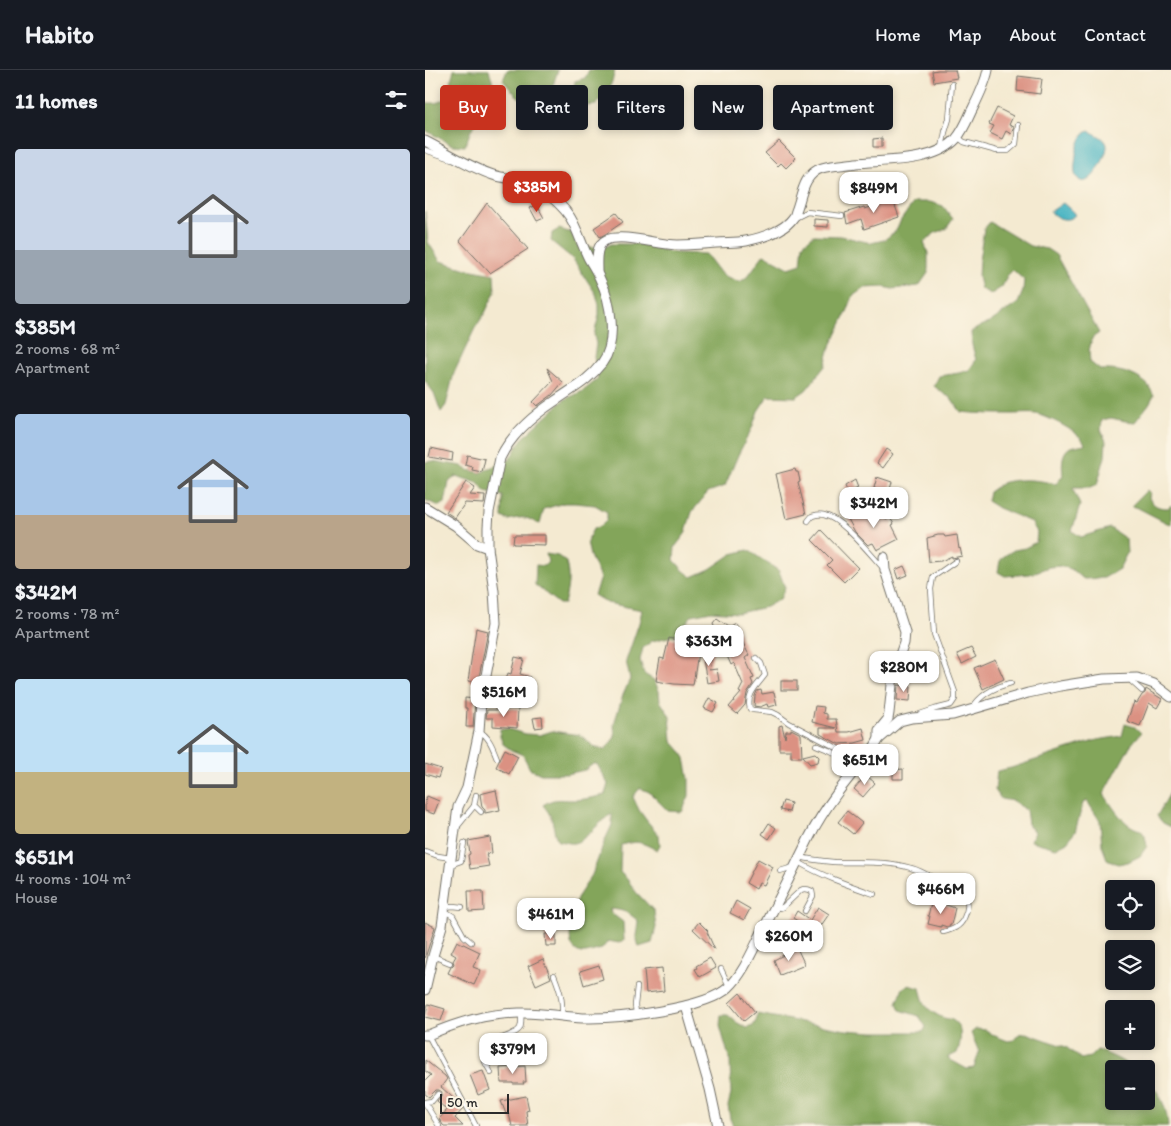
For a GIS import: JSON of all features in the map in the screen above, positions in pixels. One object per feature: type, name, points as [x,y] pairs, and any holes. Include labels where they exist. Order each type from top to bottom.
[{"type":"street","points":[[597,272],[599,246],[605,241],[620,238],[677,245],[745,241],[769,235],[793,218],[805,182],[810,175],[822,168],[905,159],[930,154],[942,149],[958,137],[965,125],[986,80],[988,70]]},
{"type":"street","points":[[425,141],[492,175],[519,179],[539,187],[559,204],[570,217],[589,259],[602,281],[609,306],[612,334],[609,350],[604,361],[587,380],[554,401],[531,420],[503,450],[500,458],[489,512],[488,548],[495,590],[496,624],[481,702],[479,731],[467,788],[459,808],[442,926],[425,990]]},
{"type":"street","points":[[425,506],[456,526],[477,544],[488,548]]},
{"type":"street","points":[[879,739],[879,730],[888,719],[893,675],[904,644],[905,632],[885,570],[884,557]]},
{"type":"street","points":[[427,1035],[473,1018],[498,1014],[521,1012],[583,1018],[623,1016],[686,1006],[722,993],[730,987],[738,976],[767,931],[776,906],[820,818],[879,739],[900,721],[912,718],[953,715],[1028,693],[1104,679],[1137,678],[1154,684],[1171,697]]},
{"type":"street","points":[[686,1006],[719,1126]]},
{"type":"lane","points":[[942,149],[949,119],[952,84]]},
{"type":"lane","points":[[958,137],[970,144],[997,151],[1008,151],[1016,144],[1018,126]]},
{"type":"lane","points":[[425,150],[469,164]]},
{"type":"lane","points":[[793,218],[807,212],[842,216]]},
{"type":"lane","points":[[808,521],[813,516],[823,514],[835,519],[885,570]]},
{"type":"lane","points":[[912,718],[951,705],[955,699],[955,692],[934,634],[931,589],[933,577],[956,562]]},
{"type":"lane","points":[[756,658],[761,663],[765,675],[750,695],[750,709],[772,712],[778,715],[860,764]]},
{"type":"lane","points":[[1130,678],[1142,691]]},
{"type":"lane","points":[[971,710],[979,698],[991,690],[1011,683]]},
{"type":"lane","points":[[479,731],[487,736],[497,758]]},
{"type":"lane","points":[[816,745],[860,764]]},
{"type":"lane","points":[[456,827],[474,806],[476,795]]},
{"type":"lane","points":[[474,806],[481,812]]},
{"type":"lane","points":[[425,852],[451,861],[461,861],[464,843]]},
{"type":"lane","points":[[780,871],[790,868],[798,862],[815,860],[895,864],[911,868],[926,874],[966,897],[968,902],[961,922],[952,929],[943,932]]},
{"type":"lane","points":[[798,862],[819,874],[874,894]]},
{"type":"lane","points":[[776,906],[783,907],[801,890],[808,888],[812,891],[813,896],[805,910]]},
{"type":"lane","points":[[462,907],[453,906],[445,909],[453,916],[464,936],[471,942]]},
{"type":"lane","points":[[433,956],[450,963]]},
{"type":"lane","points":[[721,969],[730,987]]},
{"type":"lane","points":[[554,975],[562,999],[562,1016]]},
{"type":"lane","points":[[636,1014],[637,987]]},
{"type":"lane","points":[[491,1073],[483,1057],[484,1050],[496,1040],[520,1028],[521,1012]]},
{"type":"lane","points":[[427,1035],[476,1126]]},
{"type":"lane","points":[[438,1094],[432,1101],[425,1102],[439,1126]]},
{"type":"green space","points":[[454,70],[489,70],[493,85],[449,85]]},
{"type":"green space","points":[[507,70],[558,70],[554,85],[516,85],[516,95],[503,80]]},
{"type":"green space","points":[[589,70],[615,70],[611,85],[598,85],[598,103],[596,105],[588,106],[588,85],[574,85],[575,81],[585,78]]},
{"type":"green space","points":[[440,101],[440,130],[471,130],[465,146],[452,145],[425,130],[426,103]]},
{"type":"green space","points":[[914,202],[930,202],[943,206],[953,219],[946,229],[935,233],[924,242],[928,253],[928,273],[919,286],[892,289],[885,287],[864,288],[853,296],[829,350],[825,366],[806,390],[796,397],[768,396],[758,411],[725,486],[708,492],[692,512],[685,534],[675,547],[674,560],[692,577],[710,569],[732,554],[748,550],[779,571],[785,588],[780,599],[766,607],[738,613],[711,611],[692,615],[679,633],[652,641],[643,648],[640,660],[644,674],[654,680],[659,691],[660,701],[670,716],[672,741],[685,758],[689,779],[689,796],[682,812],[668,811],[649,792],[640,788],[633,797],[639,810],[659,835],[660,845],[657,850],[639,843],[621,845],[620,872],[654,911],[656,927],[652,943],[639,947],[636,936],[638,921],[625,912],[610,909],[611,913],[623,922],[624,940],[619,943],[608,941],[602,949],[581,953],[574,949],[570,937],[573,925],[579,919],[575,907],[577,898],[592,875],[612,825],[612,814],[579,841],[571,843],[558,841],[551,818],[543,805],[554,800],[581,800],[605,795],[608,784],[597,764],[593,764],[585,770],[566,774],[541,774],[530,769],[523,755],[503,744],[500,729],[508,729],[526,734],[540,735],[552,731],[580,735],[595,747],[605,750],[615,737],[614,724],[630,679],[626,661],[642,610],[607,603],[594,595],[600,578],[590,556],[587,542],[593,529],[600,526],[607,519],[607,512],[595,505],[564,503],[544,509],[540,524],[524,518],[508,520],[502,517],[503,496],[485,492],[478,483],[456,476],[449,482],[445,503],[439,506],[425,500],[425,462],[433,461],[462,466],[468,470],[481,473],[509,460],[522,439],[543,419],[564,400],[583,391],[598,379],[594,357],[596,344],[594,335],[599,315],[599,305],[596,294],[573,259],[551,241],[552,233],[559,229],[572,233],[577,246],[603,248],[611,244],[639,244],[675,253],[706,254],[722,275],[740,282],[748,276],[764,254],[789,268],[801,264],[803,244],[814,235],[841,236],[871,243],[884,240],[895,232]]},
{"type":"green space","points":[[425,211],[428,242],[440,261],[494,274],[495,292],[475,328],[454,373],[446,405],[441,412],[434,393],[425,381]]},
{"type":"green space","points":[[990,222],[1030,246],[1047,249],[1056,255],[1099,333],[1092,338],[1089,351],[1090,362],[1100,370],[1119,371],[1137,377],[1148,385],[1154,395],[1135,422],[1111,418],[1102,420],[1101,430],[1106,441],[1105,457],[1097,485],[1090,488],[1073,488],[1080,505],[1072,531],[1081,537],[1110,528],[1126,539],[1127,553],[1119,569],[1104,578],[1084,579],[1071,569],[1060,566],[1049,567],[1030,574],[1005,576],[998,572],[1000,561],[1004,556],[1036,542],[1037,532],[1031,522],[998,508],[987,501],[989,492],[1005,482],[1018,480],[1044,481],[1056,484],[1063,475],[1062,468],[1066,450],[1085,444],[1078,435],[1064,426],[1036,414],[961,412],[951,398],[934,386],[939,376],[969,370],[976,360],[971,332],[989,323],[1018,303],[1023,291],[1024,280],[1013,270],[1007,276],[1002,287],[991,294],[981,289],[978,277],[979,260],[984,229]]},
{"type":"green space","points":[[1147,490],[1150,493],[1149,498],[1157,506],[1168,508],[1171,505],[1171,525],[1131,506]]},
{"type":"green space","points":[[546,554],[558,556],[566,562],[568,583],[564,604],[559,604],[535,585],[536,565],[544,566],[548,562]]},
{"type":"green space","points":[[1125,724],[1135,727],[1141,733],[1130,746],[1104,794],[1124,821],[1141,830],[1145,836],[1147,846],[1140,856],[1128,862],[1118,864],[1107,859],[1102,846],[1100,821],[1087,801],[1083,803],[1075,832],[1067,842],[1056,848],[1031,841],[1034,832],[1028,824],[1026,810],[1013,801],[1001,799],[995,790],[997,771],[1097,740],[1122,736]]},
{"type":"green space","points":[[1171,791],[1171,827],[1163,823],[1157,816]]},
{"type":"green space","points":[[908,985],[920,988],[922,997],[930,1010],[956,1023],[961,1035],[960,1044],[957,1053],[947,1058],[967,1069],[974,1068],[979,1052],[971,1033],[976,1029],[986,1030],[1008,1041],[1014,1040],[1019,1034],[1026,1033],[1066,1047],[1081,1059],[1090,1057],[1097,1050],[1120,1060],[1105,1060],[1105,1110],[1155,1110],[1155,1089],[1162,1100],[1168,1126],[733,1126],[728,1106],[731,1094],[730,1061],[720,1026],[721,1015],[728,1015],[747,1028],[753,1026],[757,1019],[757,1014],[846,1030],[923,1032],[926,1027],[919,1016],[900,1010],[897,1003],[903,988]]},
{"type":"water","points":[[1089,131],[1105,140],[1107,149],[1098,169],[1089,180],[1084,181],[1079,180],[1075,174],[1076,154],[1081,138]]},
{"type":"water","points":[[1063,203],[1075,215],[1069,219],[1059,218],[1050,212]]},
{"type":"building","points":[[955,70],[957,78],[934,82],[932,71]]},
{"type":"building","points":[[1018,76],[1042,79],[1040,94],[1017,91]]},
{"type":"building","points":[[997,108],[1013,116],[1009,125],[1014,127],[1011,134],[1006,131],[1002,139],[990,133],[994,126],[989,124]]},
{"type":"building","points":[[882,138],[882,147],[873,147],[873,139]]},
{"type":"building","points":[[779,141],[796,158],[786,168],[781,163],[778,166],[765,153]]},
{"type":"building","points":[[892,197],[899,217],[864,229],[861,219],[847,224],[845,213],[864,207],[865,209],[885,202],[884,200]]},
{"type":"building","points":[[487,203],[528,249],[490,273],[460,241]]},
{"type":"building","points":[[537,205],[544,218],[537,221],[530,208]]},
{"type":"building","points":[[616,213],[623,222],[600,237],[594,228]]},
{"type":"building","points":[[814,219],[828,220],[828,227],[814,226]]},
{"type":"building","points":[[547,368],[563,382],[552,395],[537,406],[533,402],[553,381]]},
{"type":"building","points":[[431,448],[453,453],[452,461],[429,457]]},
{"type":"building","points":[[886,449],[893,454],[883,468],[877,463]]},
{"type":"building","points":[[467,455],[485,459],[482,472],[472,470],[473,467],[465,465]]},
{"type":"building","points":[[795,469],[798,472],[800,481],[798,482],[806,514],[786,519],[776,474]]},
{"type":"building","points":[[877,477],[892,482],[887,500],[873,496]]},
{"type":"building","points":[[855,480],[858,488],[848,493],[845,486]]},
{"type":"building","points":[[466,482],[475,488],[470,495],[485,496],[484,504],[465,503],[455,518],[446,512]]},
{"type":"building","points":[[880,508],[886,520],[890,518],[894,524],[892,525],[899,539],[877,550],[873,543],[868,545],[855,532],[848,519],[862,511],[864,515]]},
{"type":"building","points":[[821,530],[858,568],[844,582],[827,565],[832,560],[812,540]]},
{"type":"building","points":[[514,535],[545,535],[545,545],[513,544]]},
{"type":"building","points":[[944,535],[945,537],[957,535],[962,556],[952,558],[952,556],[941,561],[929,562],[927,538]]},
{"type":"building","points":[[904,566],[908,575],[898,579],[895,570]]},
{"type":"building","points":[[717,619],[728,627],[735,623],[749,655],[745,658],[754,678],[751,679],[753,684],[747,693],[745,705],[737,714],[729,707],[741,693],[739,692],[743,684],[734,663],[731,665],[713,624]]},
{"type":"building","points":[[476,628],[488,631],[478,682],[468,681]]},
{"type":"building","points":[[669,638],[699,646],[693,685],[656,681],[660,658],[664,659]]},
{"type":"building","points":[[701,647],[713,652],[709,670],[717,669],[719,681],[707,683]]},
{"type":"building","points":[[971,648],[976,657],[962,664],[957,654]]},
{"type":"building","points":[[515,657],[524,659],[520,674],[530,677],[529,680],[533,681],[529,695],[504,688],[508,673],[511,674]]},
{"type":"building","points":[[995,659],[1004,679],[983,689],[974,668]]},
{"type":"building","points":[[781,681],[797,681],[797,690],[781,690]]},
{"type":"building","points":[[898,685],[911,686],[910,701],[897,700]]},
{"type":"building","points":[[1146,689],[1162,699],[1157,708],[1149,703],[1140,726],[1127,721],[1134,702],[1137,703]]},
{"type":"building","points":[[761,690],[762,694],[774,692],[777,705],[768,707],[767,704],[760,707],[754,706],[757,691]]},
{"type":"building","points":[[465,698],[475,699],[473,727],[466,727],[467,708],[465,708]]},
{"type":"building","points":[[709,698],[718,703],[713,712],[704,708]]},
{"type":"building","points":[[815,706],[824,707],[823,713],[827,714],[827,719],[836,719],[838,732],[849,732],[863,728],[866,740],[839,744],[820,734],[820,728],[836,728],[812,722]]},
{"type":"building","points":[[505,708],[518,709],[517,728],[493,726],[493,718],[486,718],[487,710],[505,710]]},
{"type":"building","points":[[542,717],[543,727],[535,728],[533,718]]},
{"type":"building","points":[[782,725],[785,738],[786,731],[791,731],[791,729],[801,734],[802,757],[791,757],[791,750],[779,750],[779,726]]},
{"type":"building","points":[[505,749],[518,756],[509,774],[496,767]]},
{"type":"building","points":[[815,753],[819,757],[818,762],[810,764],[803,756]]},
{"type":"building","points":[[425,764],[441,769],[438,778],[425,774]]},
{"type":"building","points":[[903,769],[903,779],[893,779],[893,770]]},
{"type":"building","points":[[866,775],[875,783],[863,797],[854,789]]},
{"type":"building","points":[[496,790],[500,810],[485,813],[480,794]]},
{"type":"building","points":[[427,796],[439,801],[434,814],[425,811]]},
{"type":"building","points":[[783,801],[791,803],[789,812],[780,810]]},
{"type":"building","points":[[847,811],[862,823],[853,834],[838,822]]},
{"type":"building","points":[[769,823],[776,828],[769,839],[762,834]]},
{"type":"building","points":[[490,837],[492,853],[486,854],[489,866],[470,869],[468,841]]},
{"type":"building","points":[[758,859],[773,867],[764,885],[759,883],[756,889],[746,883]]},
{"type":"building","points":[[468,891],[483,891],[484,911],[469,912]]},
{"type":"building","points":[[932,900],[955,908],[951,925],[947,927],[941,925],[941,927],[928,924]]},
{"type":"building","points":[[736,901],[750,909],[744,920],[730,913]]},
{"type":"building","points":[[818,907],[829,914],[816,933],[793,918],[797,911],[810,920]]},
{"type":"building","points":[[425,922],[435,927],[425,958]]},
{"type":"building","points":[[699,922],[708,931],[715,950],[693,929]]},
{"type":"building","points":[[545,934],[556,934],[556,946],[546,946]]},
{"type":"building","points":[[457,941],[480,952],[473,967],[481,970],[474,985],[448,973],[454,964],[453,961],[456,956],[451,953]]},
{"type":"building","points":[[797,948],[805,965],[780,975],[774,960]]},
{"type":"building","points":[[710,958],[716,968],[700,977],[695,969],[697,968],[696,966]]},
{"type":"building","points":[[543,959],[551,978],[536,985],[528,966]]},
{"type":"building","points":[[599,965],[603,979],[584,985],[580,971]]},
{"type":"building","points":[[662,968],[664,991],[646,993],[644,970]]},
{"type":"building","points":[[740,993],[755,1012],[744,1021],[729,1003]]},
{"type":"building","points":[[428,1004],[445,1009],[441,1021],[425,1017]]},
{"type":"building","points":[[425,1060],[447,1079],[441,1087],[463,1109],[455,1118],[463,1126],[444,1126],[439,1119],[447,1110],[437,1101],[442,1092],[436,1090],[429,1097],[425,1094],[425,1081],[431,1075],[425,1071]]},
{"type":"building","points":[[525,1066],[526,1082],[523,1082],[524,1084],[501,1083],[500,1068]]},
{"type":"building","points":[[483,1071],[490,1090],[478,1095],[470,1075]]},
{"type":"building","points":[[526,1096],[529,1110],[526,1111],[528,1126],[512,1126],[509,1114],[506,1114],[501,1101]]}]
